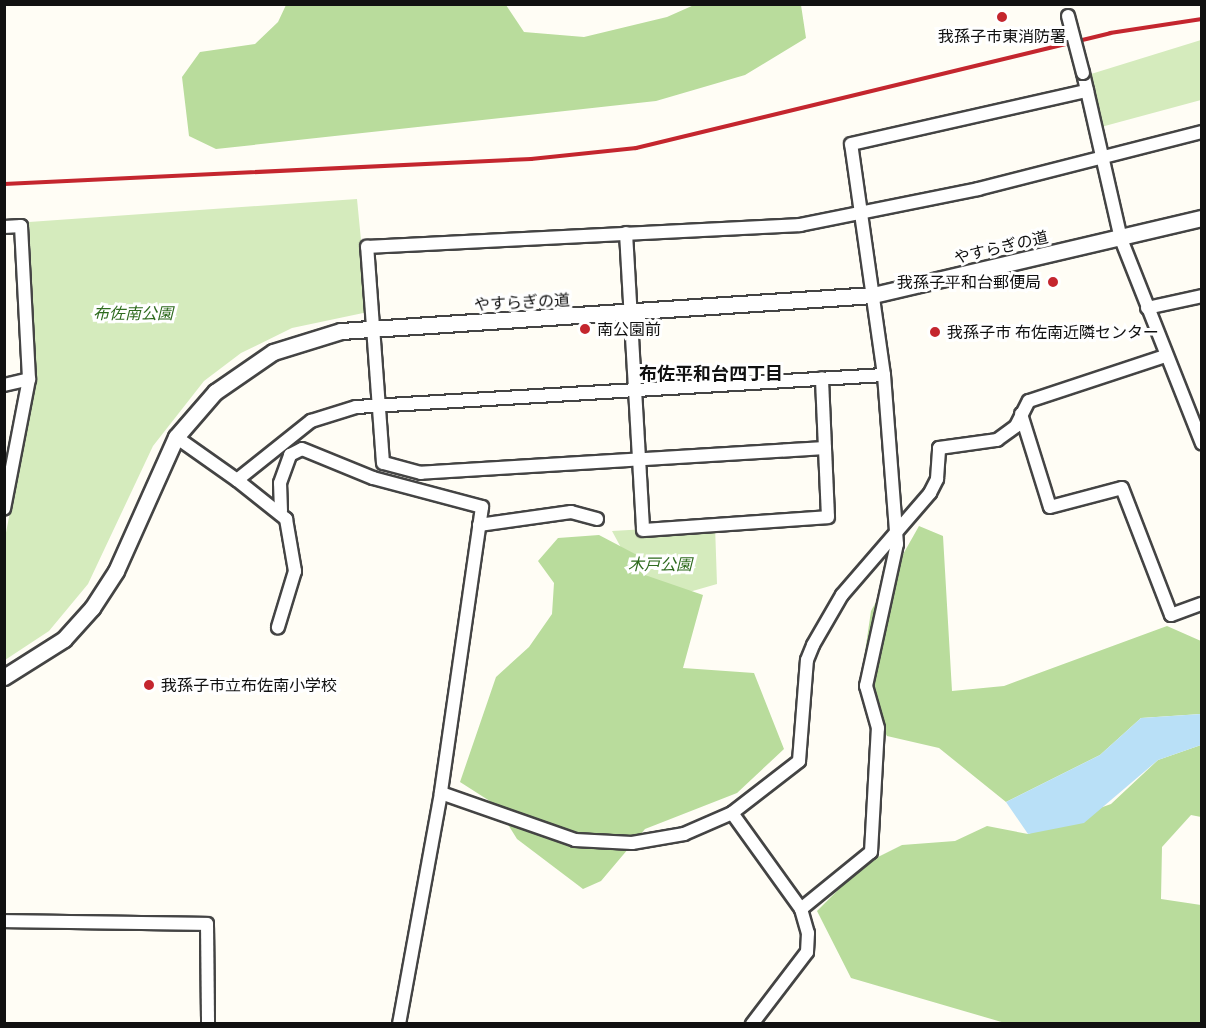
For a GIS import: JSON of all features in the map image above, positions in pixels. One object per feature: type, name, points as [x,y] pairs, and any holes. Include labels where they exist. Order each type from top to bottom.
[{"type":"street","points":[[1067,10],[1121,238],[1165,356],[1202,444]]},
{"type":"street","points":[[801,909],[871,852],[878,728],[866,686],[896,534],[884,375],[851,144],[1087,91]]},
{"type":"street","points":[[825,448],[421,473],[383,463],[375,328],[367,247],[800,225],[860,214],[1103,158],[1202,132]]},
{"type":"street","name":"やすらぎの道","points":[[4,677],[64,639],[92,608],[116,570],[176,437],[215,392],[273,352],[313,337],[375,328],[631,314],[873,295],[1202,218]]},
{"type":"street","points":[[4,227],[21,226],[28,379],[10,456],[4,509]]},
{"type":"street","points":[[626,233],[643,530],[828,517],[822,378]]},
{"type":"street","points":[[1147,308],[1202,296]]},
{"type":"street","points":[[441,793],[576,840],[632,843],[684,834],[732,813],[799,761],[807,660],[842,595],[896,534],[937,479],[939,448],[997,440],[1016,426],[1029,401],[1165,356]]},
{"type":"street","points":[[237,480],[311,421],[380,405],[635,388],[884,375]]},
{"type":"street","points":[[4,385],[28,379]]},
{"type":"street","points":[[1021,414],[1050,507],[1122,488],[1171,615],[1202,604]]},
{"type":"street","points":[[176,437],[281,512]]},
{"type":"street","points":[[278,627],[295,571],[281,512],[286,464],[290,455],[302,449],[373,478],[482,507],[441,793],[399,1023]]},
{"type":"street","points":[[479,525],[571,512],[597,519]]},
{"type":"street","points":[[732,813],[801,909],[807,952],[752,1023]]},
{"type":"street","points":[[4,921],[207,924],[208,1023]]},
{"type":"green space","points":[[286,5],[506,5],[524,32],[584,37],[667,17],[694,5],[801,5],[806,38],[745,75],[656,101],[216,149],[189,136],[182,77],[200,52],[255,44],[278,22]]},
{"type":"green space","points":[[1201,40],[1201,100],[1101,127],[1091,74]]},
{"type":"green space","name":"布佐南公園","points":[[357,199],[368,312],[292,328],[241,353],[204,381],[153,446],[88,584],[49,631],[5,660],[5,538],[36,375],[29,222]]},
{"type":"green space","name":"木戸公園","points":[[715,525],[717,584],[616,613],[625,555],[612,531]]},
{"type":"green space","points":[[919,526],[943,536],[952,691],[1004,686],[1167,626],[1201,641],[1201,714],[1141,718],[1100,755],[1006,802],[939,748],[887,736],[860,686],[871,611]]},
{"type":"green space","points":[[599,535],[637,555],[642,574],[703,595],[683,668],[754,673],[784,749],[737,793],[645,829],[601,881],[583,889],[517,839],[496,805],[460,782],[496,677],[529,647],[552,614],[554,583],[538,561],[558,538]]},
{"type":"green space","points":[[1201,745],[1201,817],[1191,815],[1162,847],[1161,899],[1201,905],[1201,1023],[1005,1023],[851,978],[817,911],[864,864],[902,845],[955,841],[987,826],[1028,834],[1111,804],[1158,760]]},
{"type":"water","points":[[1201,714],[1201,745],[1158,760],[1084,823],[1028,834],[1006,802],[1100,755],[1141,718]]},
{"type":"railway","points":[[4,184],[531,159],[636,148],[1110,33],[1202,19]]},
{"type":"place","name":"我孫子市東消防署","points":[[1002,17]]},
{"type":"place","name":"我孫子平和台郵便局","points":[[1053,282]]},
{"type":"place","name":"南公園前","points":[[585,329]]},
{"type":"place","name":"我孫子市 布佐南近隣センター","points":[[935,332]]},
{"type":"place","name":"我孫子市立布佐南小学校","points":[[149,685]]},
{"type":"district","name":"布佐平和台四丁目","points":[[711,373]]}]
